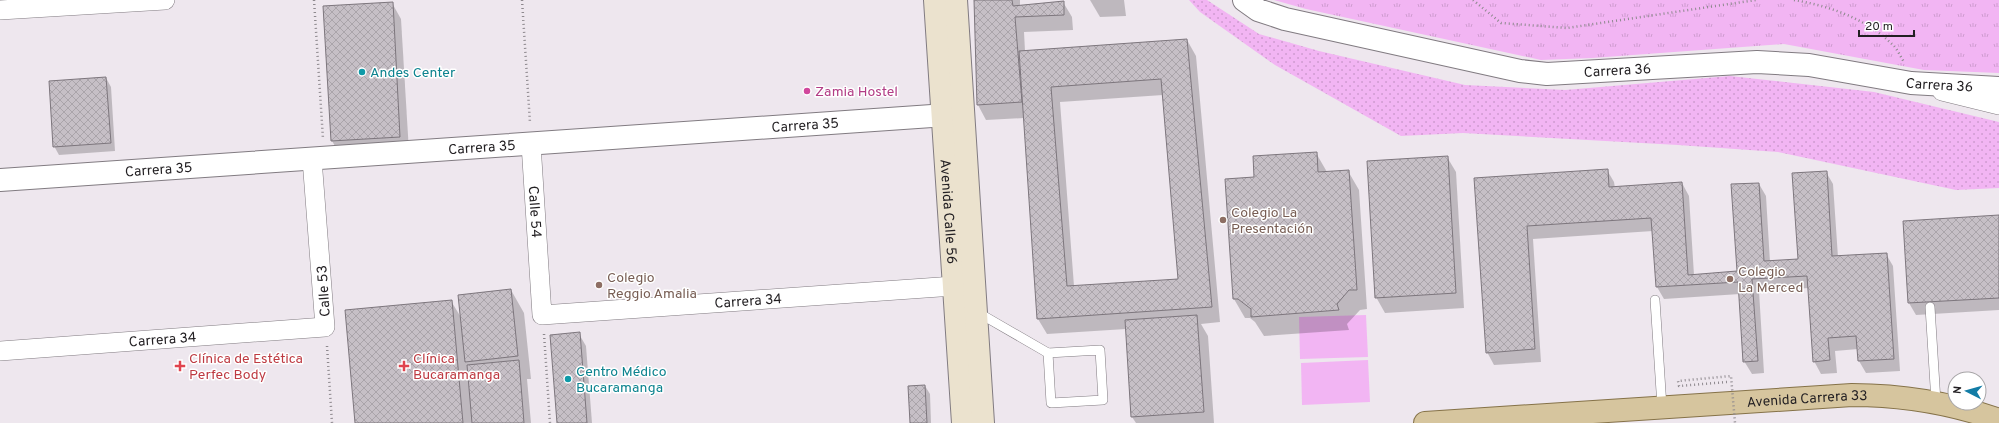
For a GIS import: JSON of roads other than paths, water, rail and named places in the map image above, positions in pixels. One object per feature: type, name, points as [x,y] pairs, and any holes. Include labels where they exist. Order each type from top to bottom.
[{"type":"main road","name":"Avenida Calle 56","points":[[935,0],[953,115],[976,311],[983,423]]},
{"type":"main road","name":"Avenida Calle 56","points":[[956,0],[953,115],[954,286],[963,423]]},
{"type":"main road","name":"Avenida Carrera 33","points":[[1425,423],[1852,395],[1898,396],[1936,402],[1958,407],[1999,420]]},
{"type":"street","points":[[0,10],[165,0]]},
{"type":"street","name":"Carrera 36","points":[[1244,0],[1258,10],[1285,19],[1520,71],[1547,74],[1757,62],[1809,65],[1911,83],[1999,88]]},
{"type":"street","points":[[1911,83],[1999,105]]},
{"type":"street","name":"Carrera 35","points":[[0,180],[953,115]]},
{"type":"street","name":"Calle 54","points":[[531,144],[542,315]]},
{"type":"street","name":"Calle 53","points":[[319,159],[325,327]]},
{"type":"street","name":"Carrera 34","points":[[542,315],[954,286]]},
{"type":"street","name":"Carrera 34","points":[[0,351],[325,327]]},
{"type":"street","name":"Avenida Carrera 33","points":[[1533,423],[1587,420],[1604,416],[1614,410]]},
{"type":"lane","points":[[1654,300],[1662,407]]},
{"type":"lane","points":[[1930,307],[1936,402]]},
{"type":"lane","points":[[976,311],[1048,353],[1100,350],[1103,400],[1051,403],[1048,353]]},
{"type":"place","name":"Andes Center","points":[[362,72]]},
{"type":"place","name":"Zamia Hostel","points":[[807,91]]},
{"type":"place","name":"Colegio La Presentación","points":[[1223,220]]},
{"type":"place","name":"Colegio La Merced","points":[[1730,279]]},
{"type":"place","name":"Colegio Reggio Amalia","points":[[599,285]]},
{"type":"place","name":"Clínica de Estética Perfec Body","points":[[180,366]]},
{"type":"place","name":"Clínica Bucaramanga","points":[[404,366]]},
{"type":"place","name":"Centro Médico Bucaramanga","points":[[568,379]]}]
